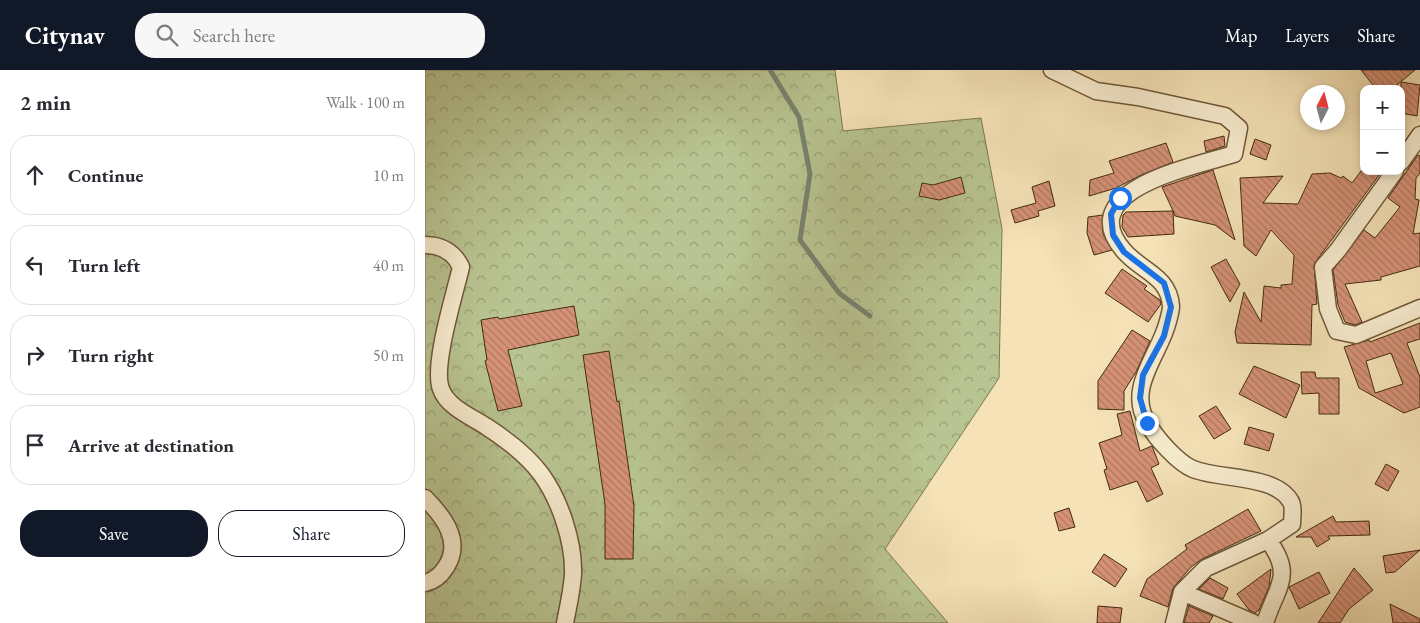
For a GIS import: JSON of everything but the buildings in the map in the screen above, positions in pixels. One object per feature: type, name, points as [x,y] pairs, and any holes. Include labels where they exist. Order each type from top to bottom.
[{"type":"street","points":[[1052,70],[1096,91],[1138,97],[1225,116],[1239,128],[1234,154],[1146,182],[1120,198],[1111,214],[1113,235],[1124,252],[1164,283],[1171,307],[1164,336],[1143,375],[1140,398],[1147,423],[1167,448],[1192,469],[1261,483],[1279,489],[1291,503],[1292,524],[1268,540],[1206,568],[1182,592],[1174,623]]},
{"type":"street","points":[[1405,156],[1420,135]]},
{"type":"street","points":[[1392,175],[1338,250],[1323,267],[1328,309],[1337,332],[1355,335],[1420,308]]},
{"type":"street","points":[[425,245],[449,251],[461,266],[439,371],[441,391],[451,404],[504,438],[525,456],[542,475],[566,529],[572,561],[571,591],[565,623]]},
{"type":"street","points":[[425,498],[443,518],[452,540],[448,563],[442,574],[425,583]]},
{"type":"street","points":[[1265,623],[1281,585],[1284,570],[1278,554],[1268,540]]},
{"type":"street","points":[[1182,592],[1254,623]]},
{"type":"green space","points":[[425,70],[835,70],[843,131],[981,118],[1002,229],[999,378],[885,549],[948,623],[425,623]]},
{"type":"waterway","points":[[770,70],[799,117],[810,174],[800,240],[839,293],[870,316]]},
{"type":"route","points":[[1120,198],[1111,214],[1113,235],[1124,252],[1164,283],[1171,307],[1164,336],[1143,375],[1140,398],[1147,423]]}]
